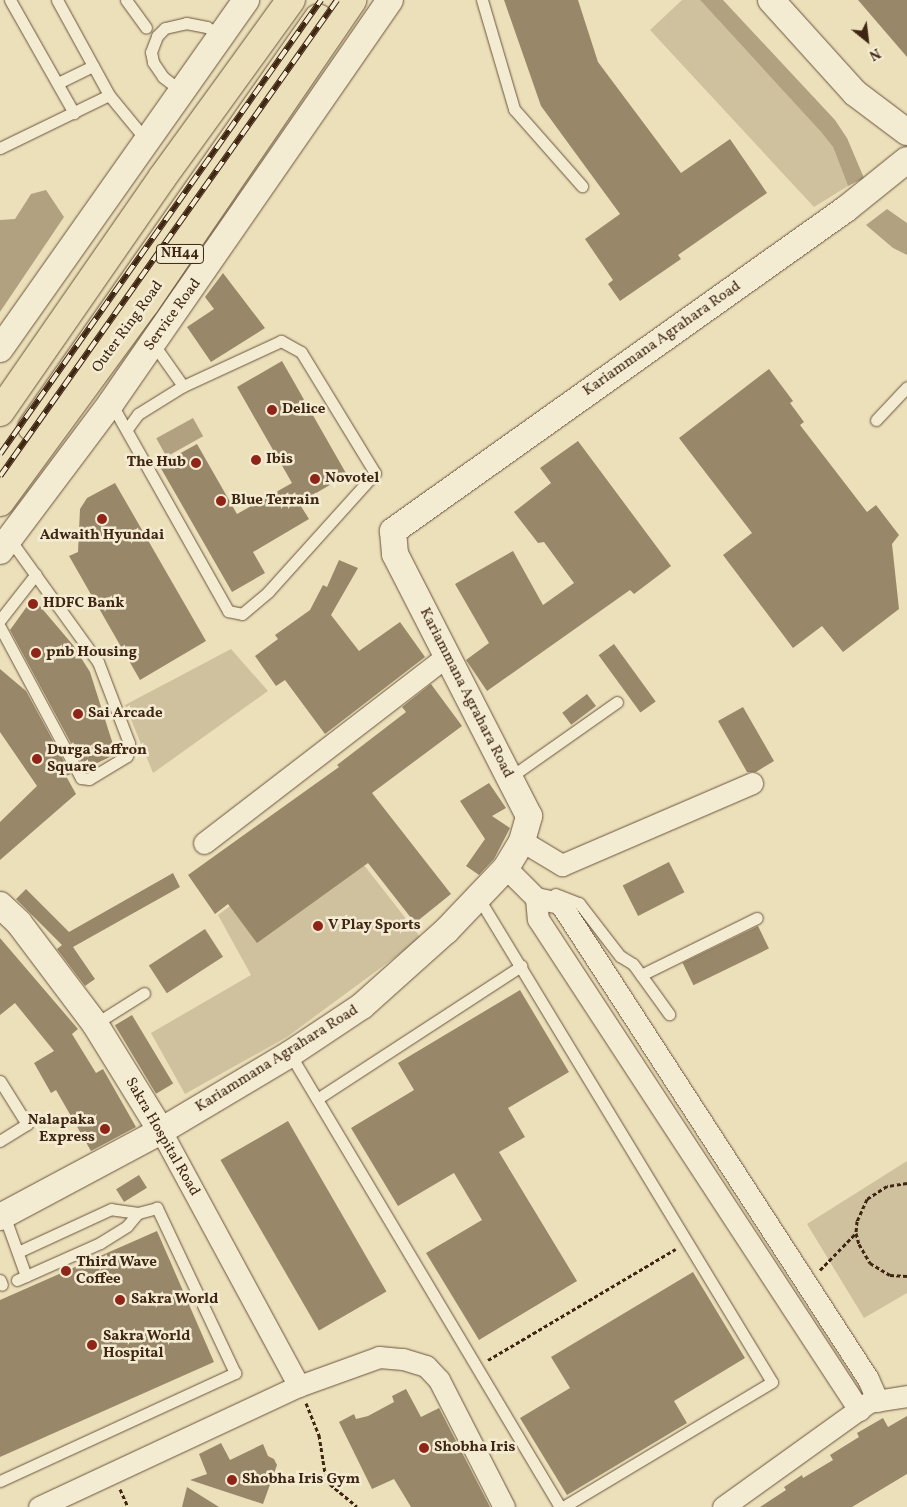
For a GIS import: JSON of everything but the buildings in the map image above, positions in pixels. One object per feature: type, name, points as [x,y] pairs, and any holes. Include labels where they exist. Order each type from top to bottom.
[{"type":"highway","points":[[0,412],[162,178],[291,0]]},
{"type":"highway","points":[[0,472],[330,0]]},
{"type":"highway","name":"Outer Ring Road","points":[[0,502],[145,304],[352,0]]},
{"type":"street","points":[[0,349],[246,0]]},
{"type":"street","name":"Service Road","points":[[5,545],[111,403],[390,0]]},
{"type":"street","points":[[770,0],[855,93],[907,132]]},
{"type":"street","points":[[792,0],[866,81],[907,112]]},
{"type":"street","name":"Kariammana Agrahara Road","points":[[2,1216],[161,1131],[290,1054],[362,1006],[446,931],[506,868],[522,842],[529,816],[395,554],[393,531],[846,209],[901,167]]},
{"type":"street","points":[[204,843],[447,656]]},
{"type":"street","points":[[522,842],[562,865],[752,783]]},
{"type":"street","points":[[506,868],[539,898],[560,903],[868,1379],[868,1406]]},
{"type":"street","points":[[539,898],[538,919],[868,1406]]},
{"type":"street","name":"Sakra Hospital Road","points":[[0,905],[19,923],[95,1024],[161,1131],[299,1386]]},
{"type":"street","points":[[39,1507],[299,1386],[379,1357],[402,1359],[426,1366],[439,1380],[504,1507]]},
{"type":"street","points":[[723,1507],[868,1406],[907,1396]]},
{"type":"lane","points":[[10,0],[74,113]]},
{"type":"lane","points":[[58,0],[109,95],[146,140]]},
{"type":"lane","points":[[126,0],[151,31],[152,62],[163,77],[181,91]]},
{"type":"lane","points":[[482,0],[514,109],[582,186]]},
{"type":"lane","points":[[151,31],[186,23],[207,27],[220,36]]},
{"type":"lane","points":[[58,83],[93,66]]},
{"type":"lane","points":[[0,148],[109,95]]},
{"type":"lane","points":[[111,403],[128,429],[228,611],[242,614],[268,592],[375,473],[301,352],[281,341],[265,346],[183,386],[138,414],[128,429]]},
{"type":"lane","points":[[152,342],[183,386]]},
{"type":"lane","points":[[876,420],[907,387]]},
{"type":"lane","points":[[0,627],[81,778],[89,779],[127,756],[129,743],[98,662],[36,574],[5,545]]},
{"type":"lane","points":[[0,620],[36,574]]},
{"type":"lane","points":[[509,778],[617,702]]},
{"type":"lane","points":[[539,898],[553,894],[580,903],[620,956],[633,964],[669,1014]]},
{"type":"lane","points":[[290,1054],[476,1367],[562,1507],[772,1382],[686,1244],[478,897]]},
{"type":"lane","points":[[641,975],[757,918]]},
{"type":"lane","points":[[317,1099],[521,966]]},
{"type":"lane","points":[[95,1024],[144,993]]},
{"type":"lane","points":[[0,1081],[27,1124],[0,1140]]},
{"type":"lane","points":[[0,1481],[235,1372],[157,1208],[138,1214],[126,1226],[100,1243],[22,1278],[20,1251],[2,1216]]},
{"type":"lane","points":[[20,1251],[111,1209],[138,1214]]},
{"type":"path","points":[[907,1183],[887,1186],[867,1200],[859,1215],[856,1233],[861,1249],[870,1263],[890,1275],[907,1276]]},
{"type":"path","points":[[806,1283],[856,1233]]},
{"type":"path","points":[[476,1367],[686,1244]]},
{"type":"path","points":[[299,1386],[319,1435],[324,1474],[330,1484],[357,1507]]},
{"type":"shaded area","points":[[682,0],[700,0],[821,132],[833,147],[848,186],[814,207],[650,30]]},
{"type":"shaded area","points":[[700,0],[723,0],[835,120],[847,138],[864,178],[848,186],[833,147]]},
{"type":"shaded area","points":[[46,190],[64,217],[0,312],[0,220],[15,219],[31,194]]},
{"type":"shaded area","points":[[887,209],[907,223],[907,255],[893,248],[866,225]]},
{"type":"shaded area","points":[[193,418],[203,436],[166,457],[156,438]]},
{"type":"shaded area","points":[[231,649],[268,691],[153,773],[125,705]]},
{"type":"shaded area","name":"V Play Sports","points":[[335,828],[421,938],[287,1037],[185,1094],[151,1033],[251,975],[218,915]]},
{"type":"shaded area","points":[[907,1161],[907,1293],[864,1318],[807,1224]]},
{"type":"railway","points":[[0,454],[321,0]]},
{"type":"railway","points":[[0,476],[337,0]]},
{"type":"place","name":"Delice","points":[[272,410]]},
{"type":"place","name":"Ibis","points":[[256,460]]},
{"type":"place","name":"The Hub","points":[[196,463]]},
{"type":"place","name":"Novotel","points":[[315,479]]},
{"type":"place","name":"Blue Terrain","points":[[221,501]]},
{"type":"place","name":"Adwaith Hyundai","points":[[102,519]]},
{"type":"place","name":"HDFC Bank","points":[[33,604]]},
{"type":"place","name":"pnb Housing","points":[[36,653]]},
{"type":"place","name":"Sai Arcade","points":[[78,714]]},
{"type":"place","name":"Durga Saffron Square","points":[[37,759]]},
{"type":"place","name":"V Play Sports","points":[[318,926]]},
{"type":"place","name":"Nalapaka Express","points":[[105,1129]]},
{"type":"place","name":"Third Wave Coffee","points":[[66,1271]]},
{"type":"place","name":"Sakra World","points":[[120,1300]]},
{"type":"place","name":"Sakra World Hospital","points":[[92,1345]]},
{"type":"place","name":"Shobha Iris","points":[[424,1448]]},
{"type":"place","name":"Shobha Iris Gym","points":[[232,1480]]}]
